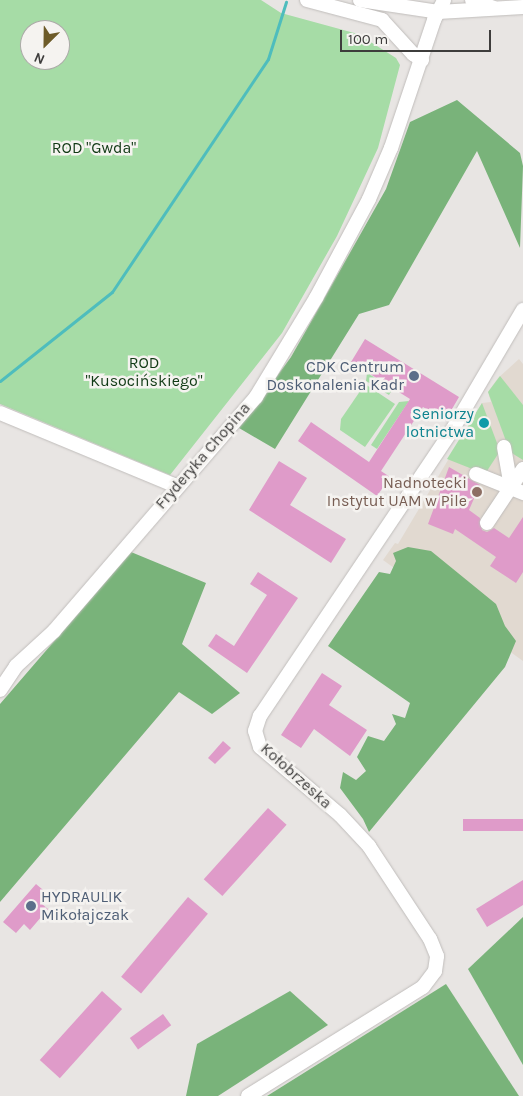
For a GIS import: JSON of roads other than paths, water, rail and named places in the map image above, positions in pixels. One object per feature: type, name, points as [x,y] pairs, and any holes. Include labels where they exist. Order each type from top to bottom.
[{"type":"street","points":[[306,0],[382,20],[413,54],[422,60]]},
{"type":"street","points":[[360,0],[502,10],[523,8]]},
{"type":"street","points":[[472,0],[502,10]]},
{"type":"street","name":"Fryderyka Chopina","points":[[0,690],[16,666],[54,631],[176,486],[256,397],[316,298],[372,190],[391,148],[441,6]]},
{"type":"street","name":"Kołobrzeska","points":[[248,1096],[423,987],[435,971],[437,956],[430,938],[369,846],[340,815],[260,747],[255,731],[260,716],[454,427],[523,310]]},
{"type":"street","points":[[0,414],[176,486]]},
{"type":"street","points":[[504,447],[517,490]]},
{"type":"street","points":[[487,523],[517,490],[523,469]]},
{"type":"street","points":[[476,474],[517,490]]},
{"type":"waterway","points":[[0,381],[112,292],[268,59],[286,2]]},
{"type":"place","name":"CDK Centrum Doskonalenia Kadr","points":[[414,376]]},
{"type":"place","name":"Seniorzy lotnictwa","points":[[484,423]]},
{"type":"place","name":"Nadnotecki Instytut UAM w Pile","points":[[477,492]]},
{"type":"place","name":"HYDRAULIK Mikołajczak","points":[[31,906]]},
{"type":"park label","name":"ROD \"Gwda\"","points":[[94,148]]},
{"type":"park label","name":"ROD \"Kusocińskiego\"","points":[[144,372]]}]
